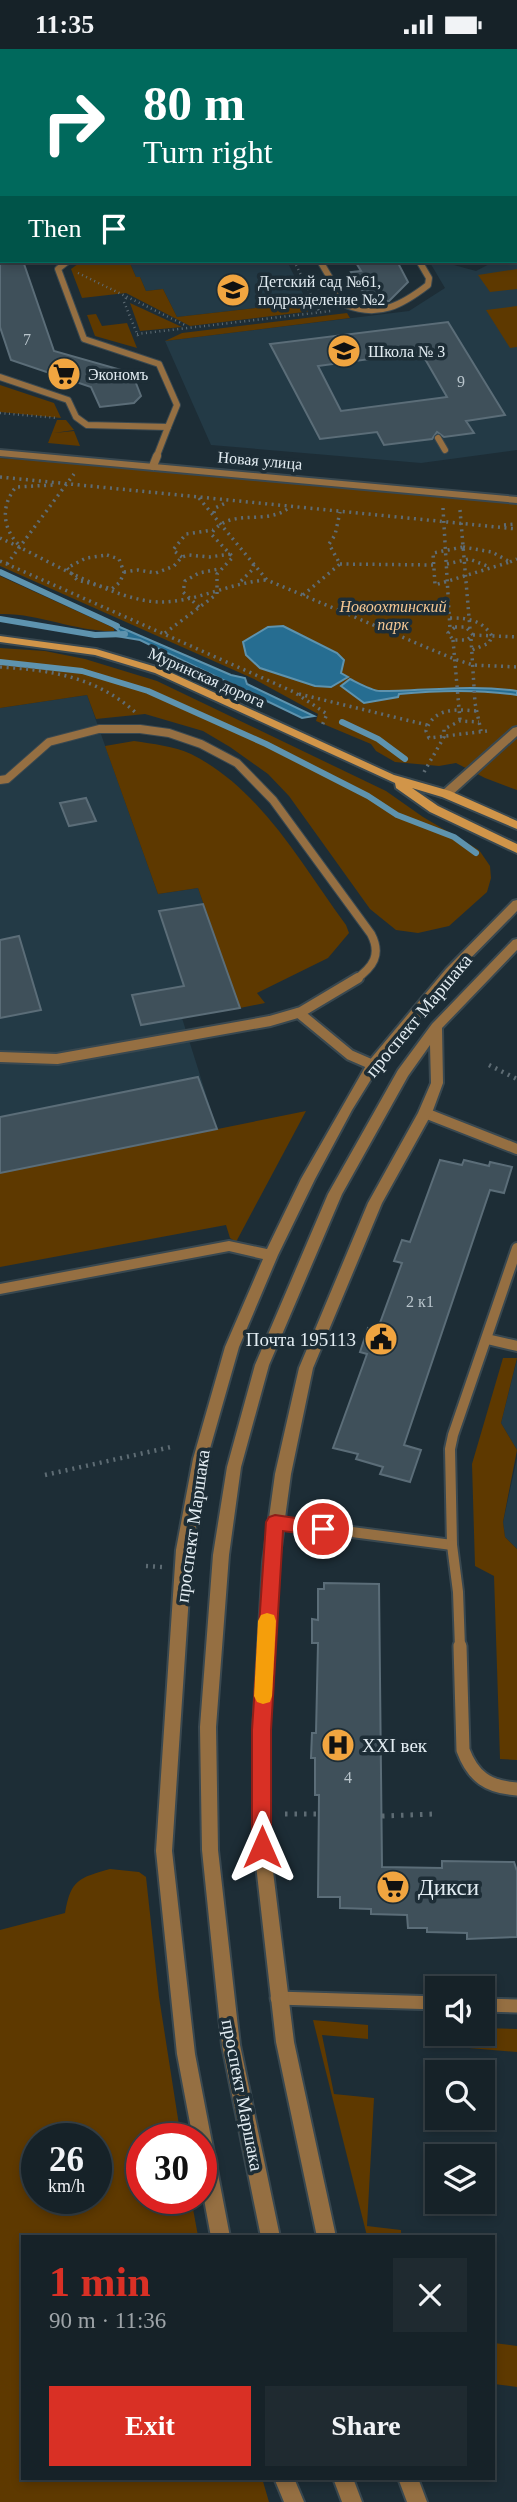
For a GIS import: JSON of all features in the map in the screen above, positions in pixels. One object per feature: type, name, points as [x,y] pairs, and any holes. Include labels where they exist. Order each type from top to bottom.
[{"type":"street","name":"Новая улица","points":[[0,453],[517,500]]},
{"type":"street","name":"Муринская дорога","points":[[0,639],[86,650],[159,671],[390,778],[446,794],[517,825]]},
{"type":"street","points":[[446,794],[517,730]]},
{"type":"street","name":"Муринская дорога","points":[[390,778],[434,809],[517,849]]},
{"type":"street","name":"проспект Маршака","points":[[221,2235],[186,2054],[164,1851],[170,1722],[184,1550],[200,1459],[232,1347],[271,1255],[308,1178],[373,1065],[450,972],[517,904]]},
{"type":"street","name":"проспект Маршака","points":[[271,2235],[231,2045],[210,1850],[208,1727],[221,1555],[234,1467],[262,1364],[335,1194],[403,1073],[436,1027],[517,943]]},
{"type":"street","points":[[327,2235],[277,1998],[262,1847],[261,1730],[275,1522],[306,1368],[375,1203],[425,1113],[436,1083],[436,1027]]},
{"type":"street","points":[[0,1289],[229,1246],[271,1255]]},
{"type":"street","points":[[285,2480],[294,2502]]},
{"type":"street","points":[[344,2480],[352,2502]]},
{"type":"street","points":[[409,2480],[417,2502]]},
{"type":"lane","points":[[66,263],[58,269],[84,339],[159,364],[177,405],[153,466]]},
{"type":"lane","points":[[321,263],[346,305],[367,311],[401,306],[428,285],[429,278],[420,263]]},
{"type":"lane","points":[[0,377],[68,400],[76,417],[87,425],[168,427]]},
{"type":"lane","points":[[438,438],[445,450]]},
{"type":"lane","points":[[0,780],[7,779],[48,742],[99,729],[141,729],[169,733],[201,744],[237,763],[273,800],[359,921],[372,932],[376,953],[373,965],[346,986],[299,1013],[270,1021],[57,1059],[0,1057]]},
{"type":"lane","points":[[299,1013],[350,1055],[373,1065]]},
{"type":"lane","points":[[425,1113],[517,1149]]},
{"type":"lane","points":[[517,1248],[450,1449],[452,1545],[458,1592],[463,1750],[469,1769],[482,1782],[517,1789]]},
{"type":"lane","points":[[487,1339],[517,1346]]},
{"type":"lane","points":[[275,1522],[452,1545]]},
{"type":"lane","points":[[277,1998],[425,2003]]},
{"type":"lane","points":[[495,2005],[517,2006]]},
{"type":"path","points":[[295,263],[320,313]]},
{"type":"path","points":[[71,269],[189,327]]},
{"type":"path","points":[[127,298],[124,302],[140,343]]},
{"type":"path","points":[[137,334],[353,309]]},
{"type":"path","points":[[0,413],[56,418]]},
{"type":"path","points":[[6,564],[22,547],[82,460]]},
{"type":"path","points":[[0,477],[462,524],[517,526]]},
{"type":"path","points":[[22,547],[4,527],[1,516],[3,501],[10,491],[26,485],[67,484]]},
{"type":"path","points":[[199,498],[267,580]]},
{"type":"path","points":[[214,513],[215,508],[229,501]]},
{"type":"path","points":[[232,554],[216,542],[211,534],[221,522],[240,517],[275,517],[285,513],[290,507]]},
{"type":"path","points":[[340,512],[335,535],[329,544],[340,564]]},
{"type":"path","points":[[443,522],[450,618],[448,635],[453,640],[460,720]]},
{"type":"path","points":[[462,524],[475,703]]},
{"type":"path","points":[[213,530],[188,531],[173,550],[182,557],[232,554]]},
{"type":"path","points":[[0,538],[67,568],[77,580],[151,602],[240,582],[267,580],[454,659],[472,665],[517,667]]},
{"type":"path","points":[[510,562],[499,553],[464,546],[446,547],[433,553],[435,585],[510,562],[517,559]]},
{"type":"path","points":[[199,607],[185,596],[181,589],[185,580],[203,570],[219,569],[230,562],[232,554]]},
{"type":"path","points":[[67,568],[90,556],[107,555],[119,559],[124,572],[120,582],[112,589]]},
{"type":"path","points":[[124,572],[164,571],[180,562],[182,557]]},
{"type":"path","points":[[447,564],[463,559],[484,562],[491,567]]},
{"type":"path","points":[[0,561],[294,692],[327,714],[321,728]]},
{"type":"path","points":[[240,582],[252,570],[254,562]]},
{"type":"path","points":[[303,596],[340,564],[433,565]]},
{"type":"path","points":[[164,633],[217,594],[214,580],[219,569]]},
{"type":"path","points":[[450,618],[468,618],[484,624],[492,636]]},
{"type":"path","points":[[450,629],[460,626],[470,629]]},
{"type":"path","points":[[472,650],[486,646],[492,636]]},
{"type":"path","points":[[453,640],[492,636],[517,638]]},
{"type":"path","points":[[0,667],[51,671],[91,682],[127,703],[140,717],[141,729]]},
{"type":"path","points":[[294,692],[427,725]]},
{"type":"path","points":[[328,702],[332,695]]},
{"type":"path","points":[[476,711],[459,709],[432,717],[427,725],[429,738],[493,730]]},
{"type":"path","points":[[423,772],[444,737],[444,729],[450,723],[460,720],[479,722]]},
{"type":"path","points":[[489,1065],[517,1079]]},
{"type":"path","points":[[45,1475],[171,1447]]},
{"type":"path","points":[[146,1566],[162,1567]]},
{"type":"path","points":[[285,1814],[318,1814]]},
{"type":"path","points":[[382,1816],[433,1814]]},
{"type":"shaded area","name":"Детский сад №61, подразделение №2","points":[[130,263],[288,263],[307,302],[177,317],[163,289],[146,291],[140,277],[136,277]]},
{"type":"shaded area","name":"Школа № 3","points":[[430,263],[446,263],[476,271],[491,263],[517,263],[517,450],[421,463],[211,445],[165,341],[409,311],[445,288]]},
{"type":"shaded area","points":[[87,695],[158,894],[198,888],[240,1008],[182,1018],[217,1129],[0,1173],[0,708]]},
{"type":"shaded area","points":[[517,1359],[517,1450],[501,1423]]},
{"type":"shaded area","points":[[517,1458],[517,1549],[505,1537],[503,1522]]},
{"type":"green space","points":[[79,263],[130,263],[146,291],[163,289],[177,317],[307,302],[312,311],[190,326],[126,293],[82,298],[71,269]]},
{"type":"green space","points":[[517,269],[517,289],[490,292],[478,275]]},
{"type":"green space","points":[[130,303],[182,327],[140,331]]},
{"type":"green space","points":[[517,306],[517,347],[510,348],[486,310]]},
{"type":"green space","points":[[347,313],[350,318],[165,341],[182,333]]},
{"type":"green space","points":[[96,314],[102,326],[127,323],[137,348],[95,336],[87,315]]},
{"type":"green space","points":[[0,385],[54,403],[61,418],[0,412]]},
{"type":"green space","points":[[57,420],[66,420],[74,430],[54,433],[74,431],[80,446],[48,443]]},
{"type":"green space","name":"Новоохтинский парк","points":[[0,458],[442,493],[517,502],[517,790],[456,763],[439,766],[395,762],[376,751],[371,744],[316,721],[318,714],[254,679],[0,566]]},
{"type":"green space","points":[[0,576],[114,628],[114,631],[86,629],[29,616],[0,614]]},
{"type":"green space","points":[[0,648],[45,651],[85,659],[157,681],[386,791],[423,817],[479,850],[490,866],[491,878],[487,892],[449,926],[418,933],[396,930],[370,909],[289,796],[268,774],[203,731],[145,714],[96,719],[87,695],[0,708]]},
{"type":"green space","points":[[134,741],[171,747],[191,754],[238,787],[259,807],[296,853],[346,925],[349,933],[328,958],[257,993],[265,1003],[240,1008],[198,888],[158,894],[105,746]]},
{"type":"green space","points":[[306,1111],[236,1242],[230,1238],[226,1225],[0,1267],[0,1173]]},
{"type":"green space","points":[[503,1358],[517,1358],[501,1423],[517,1450],[503,1522],[505,1537],[517,1549],[517,1760],[500,1759],[494,1576],[475,1566],[472,1464]]},
{"type":"green space","points":[[110,1869],[139,1872],[146,1877],[159,1997],[179,2123],[126,2123],[126,2214],[194,2214],[198,2235],[21,2235],[21,2480],[263,2480],[269,2502],[0,2502],[0,1930],[65,1913],[70,1893],[78,1882]]},
{"type":"green space","points":[[313,2020],[368,2025],[368,2039],[322,2035],[334,2094],[374,2098],[367,2226],[401,2230],[401,2235],[367,2235]]},
{"type":"green space","points":[[495,2028],[517,2029],[517,2052],[457,2047],[495,2046]]},
{"type":"green space","points":[[495,2343],[517,2346],[517,2387],[495,2384]]},
{"type":"water","points":[[108,622],[231,675],[245,678],[247,684],[314,716],[302,718],[140,640],[116,636],[119,631]]},
{"type":"water","points":[[283,626],[337,653],[344,660],[341,673],[348,677],[331,687],[315,686],[260,668],[246,655],[243,642],[268,627]]},
{"type":"water","points":[[350,679],[380,691],[483,688],[517,691],[517,695],[473,691],[429,692],[399,694],[398,697],[364,703],[341,686]]},
{"type":"building","points":[[0,263],[24,263],[54,351],[132,373],[141,396],[134,403],[100,407],[91,387],[11,360],[0,327]]},
{"type":"building","points":[[356,263],[398,263],[408,282],[389,301],[370,304],[351,272],[361,271]]},
{"type":"building","points":[[448,322],[505,415],[466,421],[474,433],[444,437],[437,432],[432,439],[384,445],[377,432],[320,439],[270,344]],"holes":[[[421,352],[447,397],[341,411],[318,366]]]},
{"type":"building","points":[[86,798],[96,821],[69,826],[60,803]]},
{"type":"building","points":[[203,904],[240,1008],[141,1025],[132,995],[184,986],[159,911]]},
{"type":"building","points":[[19,936],[41,1010],[0,1018],[0,940]]},
{"type":"building","points":[[198,1077],[217,1129],[0,1173],[0,1117]]},
{"type":"building","points":[[440,1160],[462,1165],[464,1160],[489,1166],[490,1162],[512,1167],[504,1193],[490,1190],[404,1445],[421,1450],[410,1482],[380,1474],[383,1467],[356,1459],[358,1454],[333,1448],[367,1354],[360,1352],[368,1328],[377,1331],[402,1263],[394,1261],[402,1240],[410,1242]]},
{"type":"building","points":[[324,1583],[379,1584],[382,1867],[442,1868],[442,1861],[514,1862],[517,1871],[517,1937],[467,1939],[467,1933],[427,1932],[427,1928],[408,1928],[407,1915],[371,1914],[371,1909],[340,1908],[340,1897],[318,1897],[319,1795],[315,1795],[315,1758],[311,1758],[312,1733],[316,1733],[318,1643],[312,1643],[312,1619],[318,1620],[318,1589],[324,1589]]},
{"type":"waterway","points":[[0,572],[117,626]]},
{"type":"waterway","points":[[0,619],[95,635],[125,634]]},
{"type":"waterway","points":[[0,662],[82,671],[148,691],[266,744],[368,796],[397,815],[454,837],[476,853]]},
{"type":"waterway","points":[[342,722],[378,739],[405,759]]},
{"type":"slow traffic","points":[[263,1696],[267,1621]]},
{"type":"place","name":"Детский сад №61, подразделение №2","points":[[233,290]]},
{"type":"place","name":"Школа № 3","points":[[344,351]]},
{"type":"place","name":"Экономъ","points":[[64,374]]},
{"type":"place","name":"Почта 195113","points":[[381,1339]]},
{"type":"place","name":"XXI век","points":[[338,1745]]},
{"type":"place","name":"Дикси","points":[[393,1887]]},
{"type":"route","points":[[262,1847],[261,1730],[275,1522],[323,1529]]}]
